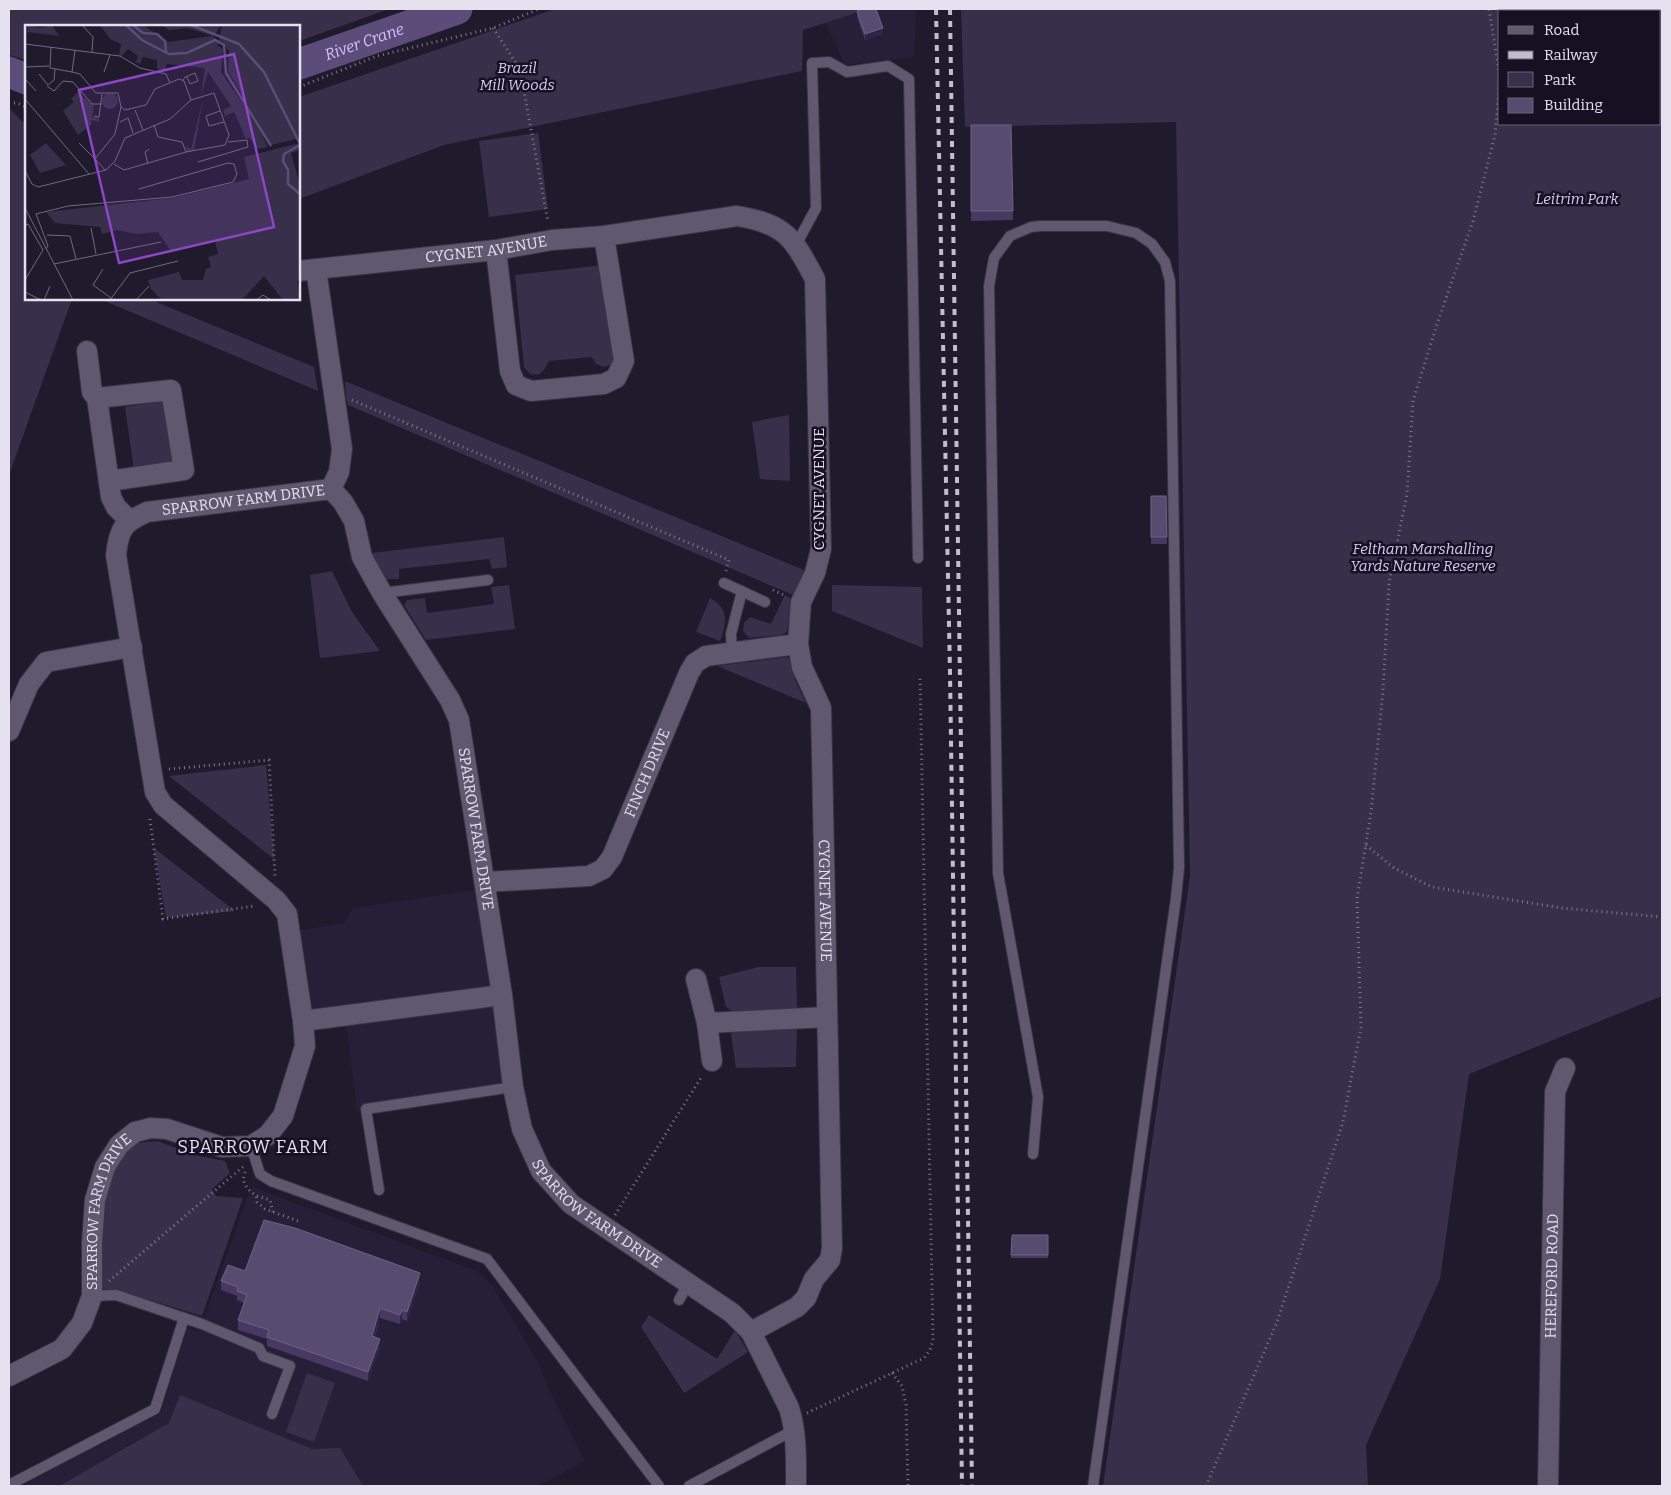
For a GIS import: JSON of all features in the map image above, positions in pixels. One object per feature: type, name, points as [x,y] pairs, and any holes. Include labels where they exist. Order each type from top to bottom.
[{"type":"street","name":"CYGNET AVENUE","points":[[331,489],[339,472],[342,449],[335,395],[308,270],[496,250],[552,240],[604,236],[737,216],[757,219],[779,228],[796,245],[815,279],[821,549],[815,573],[801,602],[798,644],[802,667],[821,708],[832,1248],[830,1260],[814,1280],[806,1298],[798,1307],[751,1332]]},
{"type":"street","points":[[496,250],[510,371],[516,385],[531,391],[604,384],[616,378],[624,361],[604,236]]},
{"type":"street","points":[[88,351],[92,392],[97,398],[111,498],[116,508],[129,520],[118,537],[116,555],[154,792],[163,806],[276,900],[287,914],[305,1046],[283,1116],[268,1135],[251,1146]]},
{"type":"street","points":[[97,398],[171,390],[184,470],[109,480]]},
{"type":"street","name":"SPARROW FARM DRIVE","points":[[129,520],[147,512],[331,489],[343,502],[354,520],[362,557],[382,593],[450,700],[459,720],[502,995],[513,1087],[522,1129],[541,1171],[571,1204],[606,1229],[684,1292],[732,1313],[751,1332],[789,1408],[793,1425],[796,1486]]},
{"type":"street","name":"FINCH DRIVE","points":[[485,882],[589,876],[603,869],[612,857],[688,673],[695,663],[706,656],[798,644]]},
{"type":"street","points":[[9,731],[29,684],[46,662],[132,647]]},
{"type":"street","points":[[696,979],[707,1023],[712,1061]]},
{"type":"street","points":[[303,1021],[502,995]]},
{"type":"street","points":[[707,1023],[827,1017]]},
{"type":"street","name":"HEREFORD ROAD","points":[[1548,1486],[1555,1092],[1565,1068]]},
{"type":"street","name":"SPARROW FARM DRIVE","points":[[9,1376],[62,1349],[82,1323],[92,1296],[95,1200],[105,1167],[119,1145],[135,1132],[151,1128],[167,1129],[222,1146],[251,1146]]},
{"type":"lane","points":[[796,245],[816,208],[812,62],[829,62],[847,72],[888,66],[909,79],[918,558]]},
{"type":"lane","points":[[1033,1154],[1038,1097],[998,873],[989,286],[994,258],[1010,236],[1031,227],[1107,226],[1136,233],[1152,244],[1165,262],[1170,281],[1179,868],[1093,1486]]},
{"type":"lane","points":[[382,593],[488,580]]},
{"type":"lane","points":[[724,583],[765,602]]},
{"type":"lane","points":[[732,653],[731,634],[742,591]]},
{"type":"lane","points":[[379,1190],[366,1109],[513,1087]]},
{"type":"lane","points":[[251,1146],[260,1174],[271,1181],[487,1259],[660,1486]]},
{"type":"lane","points":[[92,1296],[116,1295],[184,1318],[259,1348],[263,1356],[290,1366],[272,1414]]},
{"type":"lane","points":[[9,1485],[155,1409],[184,1318]]},
{"type":"lane","points":[[689,1486],[793,1425]]},
{"type":"path","points":[[300,87],[377,56],[494,28],[538,9]]},
{"type":"path","points":[[1489,9],[1498,65]]},
{"type":"path","points":[[494,28],[520,69],[552,240]]},
{"type":"path","points":[[1206,1486],[1277,1322],[1343,1122],[1361,1027],[1357,899],[1371,812],[1383,691],[1389,583],[1407,494],[1413,401],[1472,221],[1495,135],[1498,101]]},
{"type":"path","points":[[9,103],[17,103],[25,107]]},
{"type":"path","points":[[335,395],[729,560],[725,570],[734,574]]},
{"type":"path","points":[[767,588],[801,602]]},
{"type":"path","points":[[793,1425],[924,1358],[930,1350],[933,1340],[920,675]]},
{"type":"path","points":[[151,771],[268,760],[276,900],[266,904],[163,919],[148,803],[154,792]]},
{"type":"path","points":[[1366,845],[1394,868],[1432,888],[1562,908],[1662,917]]},
{"type":"path","points":[[606,1229],[712,1061]]},
{"type":"path","points":[[92,1296],[247,1164],[243,1180],[247,1188],[256,1196],[270,1200],[274,1212]]},
{"type":"path","points":[[256,1196],[257,1202],[265,1210],[298,1221]]},
{"type":"path","points":[[892,1373],[902,1386],[906,1405],[908,1486]]},
{"type":"shaded area","points":[[868,9],[916,9],[914,57],[845,65],[825,22]]},
{"type":"shaded area","points":[[486,888],[513,1087],[357,1111],[345,1016],[303,1021],[290,932],[345,923],[353,908]]},
{"type":"shaded area","points":[[253,1185],[258,1189],[477,1271],[492,1285],[538,1362],[549,1389],[585,1461],[538,1486],[21,1486],[161,1413],[187,1328],[199,1332]]},
{"type":"green space","points":[[9,9],[389,9],[300,41],[300,25],[25,25],[25,60],[9,55]]},
{"type":"green space","name":"Brazil Mill Woods","points":[[555,9],[868,9],[803,30],[802,71],[444,145],[300,199],[300,97]]},
{"type":"green space","name":"Feltham Marshalling Yards Nature Reserve","points":[[961,9],[1662,9],[1662,996],[1469,1074],[1440,1279],[1366,1445],[1368,1486],[1103,1486],[1190,876],[1176,122],[965,127]]},
{"type":"green space","points":[[9,108],[25,124],[25,300],[72,300],[9,475]]},
{"type":"green space","points":[[538,133],[548,209],[489,217],[479,141]]},
{"type":"green space","points":[[603,265],[615,356],[612,364],[604,367],[596,364],[592,357],[549,361],[544,370],[538,375],[530,374],[524,367],[515,275]]},
{"type":"green space","points":[[102,300],[151,300],[314,367],[318,391]]},
{"type":"green space","points":[[345,381],[804,570],[793,595],[348,405]]},
{"type":"green space","points":[[164,401],[173,464],[134,470],[125,407]]},
{"type":"green space","points":[[789,415],[790,481],[760,479],[752,422]]},
{"type":"green space","points":[[504,537],[507,567],[492,569],[489,559],[399,569],[399,579],[386,579],[372,553]]},
{"type":"green space","points":[[332,571],[352,612],[380,651],[320,658],[310,575]]},
{"type":"green space","points":[[509,585],[515,629],[426,640],[404,605],[407,600],[425,598],[427,613],[494,604],[491,587]]},
{"type":"green space","points":[[832,585],[922,587],[923,648],[832,611]]},
{"type":"green space","points":[[785,595],[793,600],[787,632],[781,635],[749,638],[743,631],[744,623],[750,617],[771,624]]},
{"type":"green space","points":[[710,598],[721,606],[725,616],[720,641],[696,632]]},
{"type":"green space","points":[[787,657],[792,662],[795,680],[806,703],[717,666]]},
{"type":"green space","points":[[266,765],[274,859],[169,776]]},
{"type":"green space","points":[[154,848],[235,911],[166,918]]},
{"type":"green space","points":[[758,967],[796,967],[797,1009],[732,1011],[726,1007],[719,977]]},
{"type":"green space","points":[[797,1026],[796,1067],[736,1068],[731,1034],[737,1027]]},
{"type":"green space","points":[[157,1141],[199,1156],[225,1161],[230,1173],[212,1189],[216,1196],[243,1198],[202,1316],[117,1290],[96,1289],[98,1215],[108,1179],[123,1155],[138,1143]]},
{"type":"green space","points":[[649,1315],[717,1359],[735,1330],[748,1352],[684,1393],[641,1327]]},
{"type":"green space","points":[[307,1373],[335,1383],[314,1442],[286,1432]]},
{"type":"green space","points":[[180,1395],[312,1449],[340,1448],[363,1486],[59,1486],[169,1423]]},
{"type":"building","points":[[876,9],[883,28],[865,34],[857,11]]},
{"type":"building","points":[[971,125],[1011,125],[1013,211],[971,211]]},
{"type":"building","points":[[1151,496],[1166,496],[1167,537],[1151,537]]},
{"type":"building","points":[[264,1220],[295,1228],[420,1273],[407,1312],[402,1310],[400,1315],[380,1308],[372,1336],[380,1339],[368,1372],[267,1337],[269,1330],[238,1320],[247,1295],[237,1291],[238,1287],[221,1281],[228,1265],[245,1271]]},
{"type":"building","points":[[1012,1235],[1048,1235],[1048,1255],[1011,1255]]},
{"type":"waterway","name":"River Crane","points":[[300,64],[457,9]]},
{"type":"waterway","name":"River Crane","points":[[9,72],[25,79]]},
{"type":"railway","points":[[936,9],[950,672],[962,1486]]},
{"type":"railway","points":[[950,9],[972,1486]]},
{"type":"district","name":"SPARROW FARM","points":[[253,1147]]},
{"type":"park label","name":"Leitrim Park","points":[[1577,199]]}]
